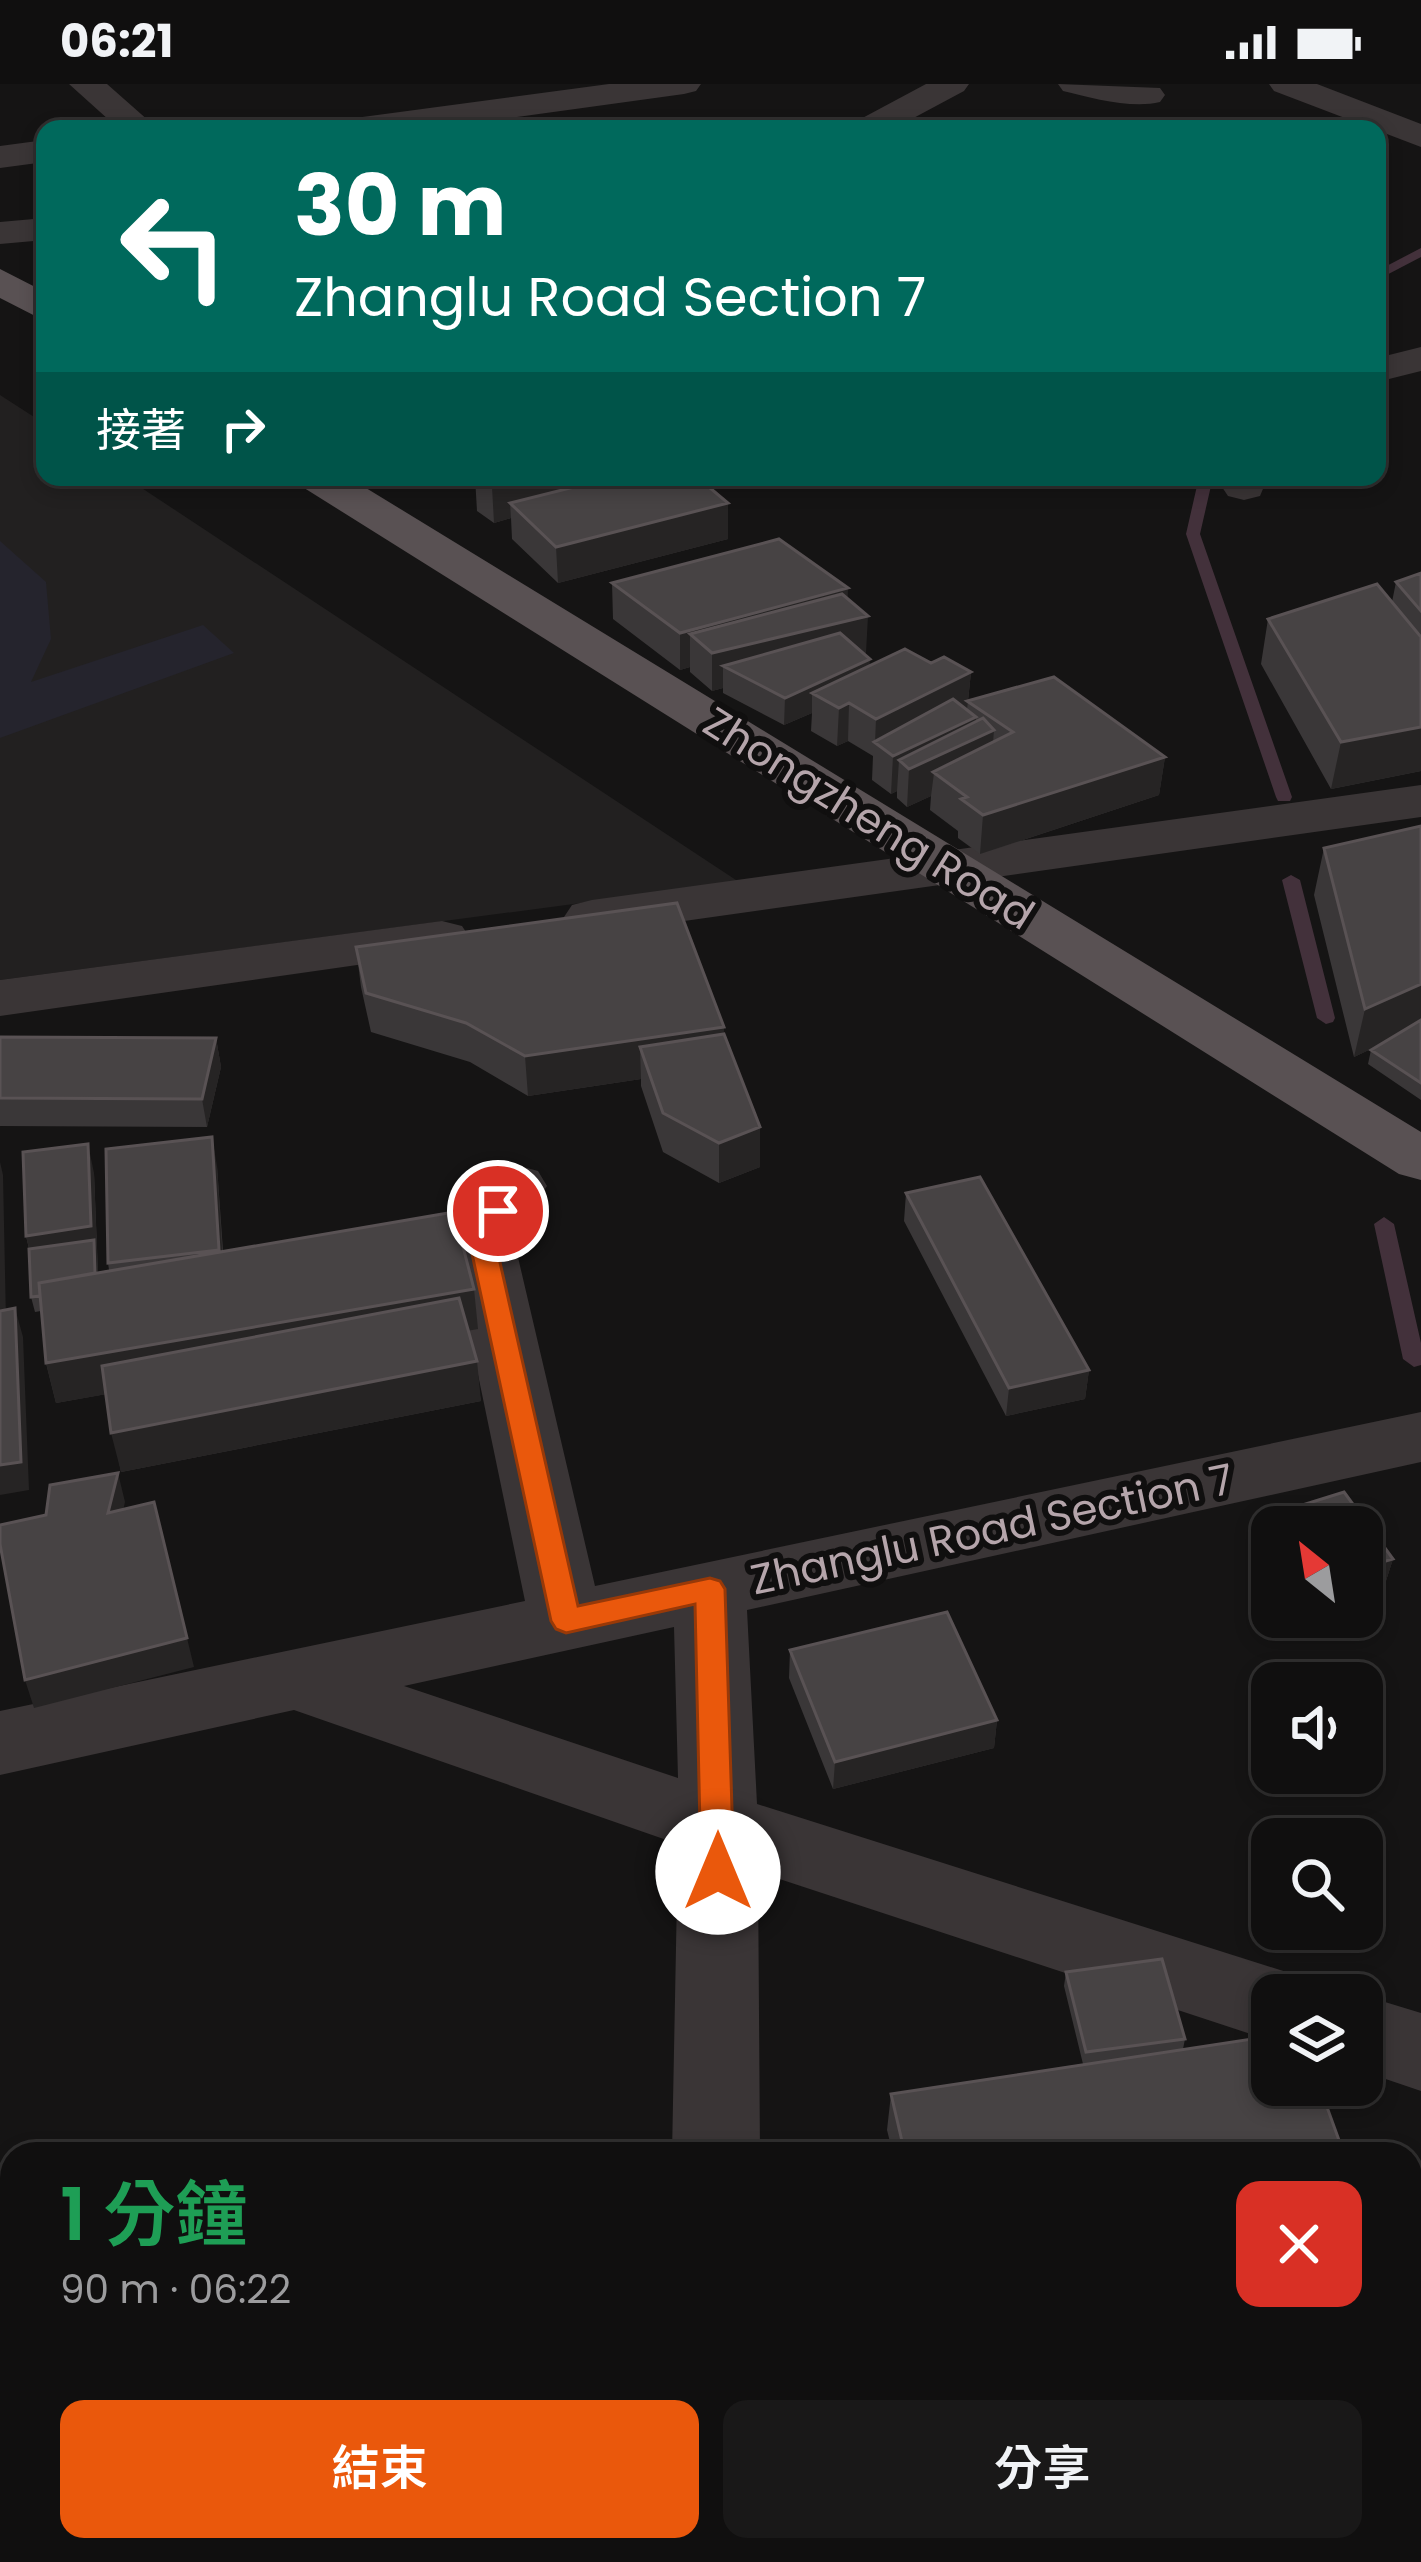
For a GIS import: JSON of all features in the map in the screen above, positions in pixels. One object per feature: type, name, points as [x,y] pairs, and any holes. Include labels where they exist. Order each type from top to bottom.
[{"type":"main road","points":[[0,281],[36,303]]},
{"type":"main road","name":"Zhongzheng Road","points":[[332,486],[1421,1160]]},
{"type":"street","points":[[86,84],[129,120]]},
{"type":"street","points":[[352,118],[548,92],[684,84]]},
{"type":"street","points":[[884,120],[952,84]]},
{"type":"street","points":[[1075,84],[1150,90]]},
{"type":"street","points":[[1286,84],[1379,120]]},
{"type":"street","points":[[1119,120],[1150,90]]},
{"type":"street","points":[[1386,123],[1421,136]]},
{"type":"street","points":[[0,157],[36,152]]},
{"type":"street","points":[[0,232],[36,230]]},
{"type":"street","points":[[1386,368],[1421,359]]},
{"type":"street","points":[[0,998],[1421,801]]},
{"type":"street","points":[[516,1186],[481,1235],[566,1621]]},
{"type":"street","name":"Zhanglu Road Section 7","points":[[0,1743],[1421,1437]]},
{"type":"street","points":[[710,1589],[718,1825],[716,2142]]},
{"type":"street","points":[[293,1680],[718,1825],[1251,1997]]},
{"type":"street","points":[[1383,2040],[1421,2052]]},
{"type":"shaded area","points":[[0,395],[36,418],[36,486],[139,486],[739,882],[0,980]]},
{"type":"shaded area","points":[[0,541],[46,582],[51,639],[31,682],[203,625],[234,653],[0,738]]},
{"type":"building","points":[[578,486],[708,486],[728,503],[556,547],[510,503]]},
{"type":"building","points":[[779,539],[848,588],[680,633],[612,583]]},
{"type":"building","points":[[1421,573],[1421,611],[1396,582]]},
{"type":"building","points":[[1377,584],[1421,637],[1421,727],[1341,742],[1268,619]]},
{"type":"building","points":[[842,594],[868,616],[712,653],[690,634]]},
{"type":"building","points":[[840,633],[870,659],[785,698],[723,666]]},
{"type":"building","points":[[905,649],[931,663],[944,657],[971,672],[876,719],[849,703],[839,708],[812,693]]},
{"type":"building","points":[[1054,677],[1165,757],[983,815],[933,772],[1013,732],[967,701]]},
{"type":"building","points":[[953,699],[976,717],[893,756],[874,742]]},
{"type":"building","points":[[983,718],[994,730],[909,769],[899,760]]},
{"type":"building","points":[[1421,826],[1421,984],[1365,1009],[1324,848]]},
{"type":"building","points":[[677,903],[724,1027],[525,1056],[466,1023],[366,993],[356,947]]},
{"type":"building","points":[[1421,1020],[1421,1083],[1371,1050]]},
{"type":"building","points":[[724,1034],[760,1127],[719,1143],[663,1113],[640,1047]]},
{"type":"building","points":[[0,1037],[216,1038],[202,1099],[0,1098]]},
{"type":"building","points":[[212,1137],[219,1250],[108,1263],[106,1149]]},
{"type":"building","points":[[88,1144],[91,1226],[26,1236],[23,1152]]},
{"type":"building","points":[[980,1177],[1089,1370],[1009,1388],[906,1193]]},
{"type":"building","points":[[454,1212],[474,1289],[46,1363],[39,1283]]},
{"type":"building","points":[[94,1240],[95,1273],[39,1283],[40,1296],[31,1297],[29,1249]]},
{"type":"building","points":[[459,1298],[477,1361],[111,1433],[102,1366]]},
{"type":"building","points":[[15,1308],[21,1462],[0,1465],[0,1311]]},
{"type":"building","points":[[118,1473],[108,1513],[154,1502],[187,1638],[25,1680],[0,1525],[46,1515],[50,1485]]},
{"type":"building","points":[[1344,1492],[1354,1506],[1299,1506]]},
{"type":"building","points":[[947,1612],[997,1720],[835,1762],[790,1650]]},
{"type":"building","points":[[1162,1959],[1185,2039],[1086,2052],[1066,1972]]},
{"type":"building","points":[[1251,2039],[1251,2106],[1327,2106],[1340,2142],[902,2142],[891,2094]]},
{"type":"waterway","points":[[1386,271],[1421,252]]},
{"type":"waterway","points":[[1204,486],[1193,534],[1284,797]]},
{"type":"waterway","points":[[1291,880],[1326,1018]]},
{"type":"waterway","points":[[1384,1224],[1414,1359]]},
{"type":"route","points":[[498,1211],[481,1235],[566,1621],[710,1589],[718,1872]]}]
